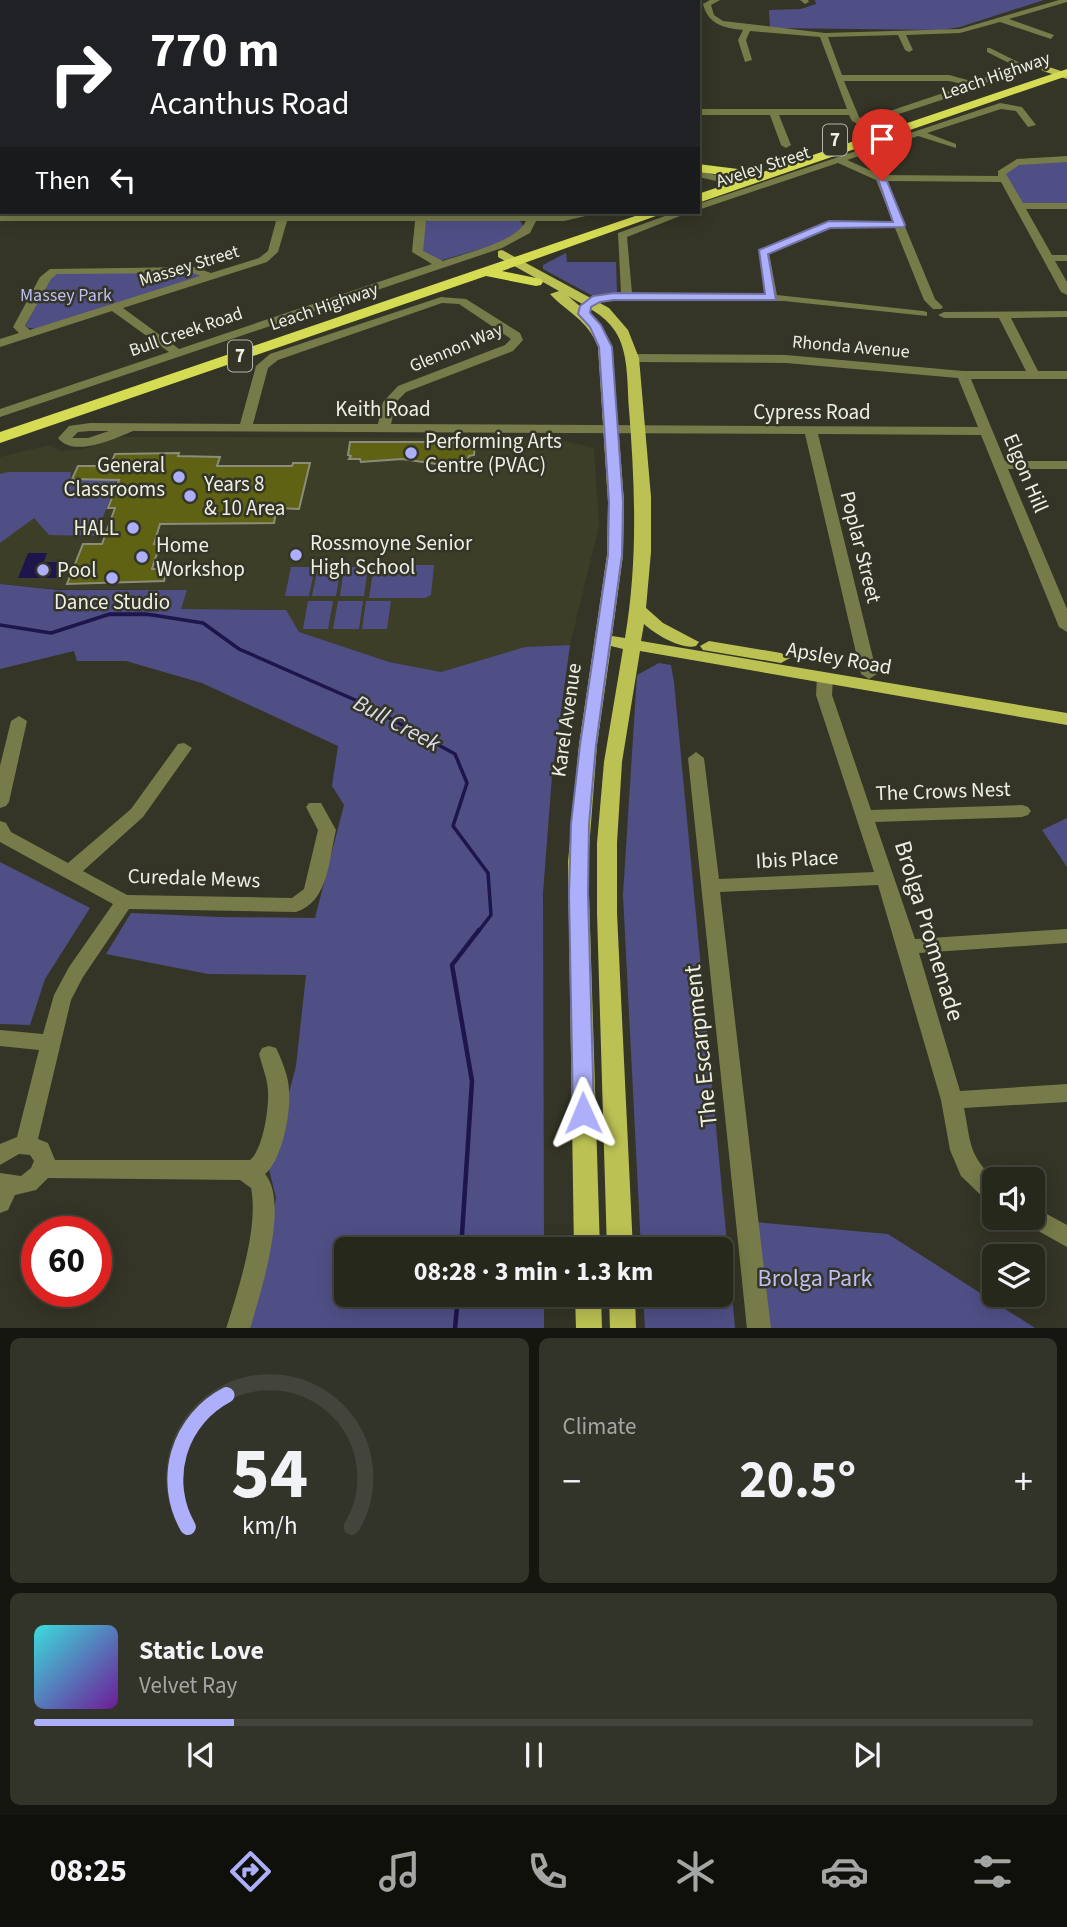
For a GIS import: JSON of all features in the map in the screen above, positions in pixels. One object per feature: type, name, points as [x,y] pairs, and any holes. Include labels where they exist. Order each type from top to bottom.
[{"type":"highway","name":"Leach Highway","points":[[700,187],[759,177],[1035,83],[1061,73],[1067,62]]},
{"type":"highway","name":"Leach Highway","points":[[700,198],[738,173],[1061,73]]},
{"type":"highway","points":[[700,170],[738,173]]},
{"type":"highway","name":"Leach Highway","points":[[0,423],[504,259],[621,214]]},
{"type":"highway","name":"Leach Highway","points":[[0,438],[480,274],[504,259],[554,249],[654,214]]},
{"type":"highway","points":[[480,274],[534,276],[534,261],[554,249]]},
{"type":"main road","name":"Karel Avenue","points":[[504,259],[587,308],[606,347],[616,502],[615,555],[583,793],[578,862],[587,1237]]},
{"type":"main road","name":"Karel Avenue","points":[[534,276],[564,299],[604,311],[622,330],[632,358],[644,524],[638,610],[613,762],[607,843],[607,913],[619,1237]]},
{"type":"main road","points":[[638,610],[657,627],[690,642]]},
{"type":"main road","name":"Apsley Road","points":[[604,636],[690,642],[1067,709]]},
{"type":"main road","name":"Apsley Road","points":[[632,639],[668,651],[1067,719]]},
{"type":"main road","points":[[627,665],[638,658],[668,651]]},
{"type":"main road","points":[[588,1307],[589,1328]]},
{"type":"main road","points":[[622,1307],[623,1328]]},
{"type":"street","points":[[716,0],[707,4],[712,18],[726,25],[825,35],[953,32],[1067,0]]},
{"type":"street","points":[[1054,4],[1067,8]]},
{"type":"street","points":[[1003,20],[1051,37]]},
{"type":"street","points":[[747,29],[742,40],[748,60]]},
{"type":"street","points":[[901,33],[909,50]]},
{"type":"street","points":[[825,35],[822,39],[857,122],[867,122],[976,85],[1020,65],[990,50]]},
{"type":"street","points":[[838,78],[949,78],[976,85]]},
{"type":"street","name":"Aveley Street","points":[[700,206],[1000,106],[1019,109],[1031,125]]},
{"type":"street","points":[[700,112],[852,112]]},
{"type":"street","points":[[773,112],[786,145]]},
{"type":"street","points":[[918,133],[954,146]]},
{"type":"street","points":[[1067,159],[1017,162],[1001,173],[1067,292]]},
{"type":"street","points":[[838,160],[880,178],[1003,179]]},
{"type":"street","points":[[700,171],[721,185]]},
{"type":"street","points":[[880,178],[935,309]]},
{"type":"street","points":[[1019,206],[1067,206]]},
{"type":"street","points":[[0,218],[21,215],[282,219],[304,215],[421,218],[489,215],[531,219],[574,218],[590,214]]},
{"type":"street","points":[[627,298],[622,235],[680,214]]},
{"type":"street","points":[[421,218],[416,252],[442,265]]},
{"type":"street","name":"Massey Street","points":[[0,343],[256,263],[270,256],[282,219]]},
{"type":"street","name":"Bull Creek Road","points":[[0,413],[498,246],[526,231],[531,219]]},
{"type":"street","points":[[772,298],[763,252],[829,224],[900,225]]},
{"type":"street","points":[[1049,258],[1067,258]]},
{"type":"street","points":[[28,334],[19,327],[46,277],[54,271],[194,270],[212,277]]},
{"type":"street","points":[[587,308],[627,298],[772,298],[906,310],[1067,315]]},
{"type":"street","name":"Glennon Way","points":[[245,429],[262,366],[274,356],[441,300],[462,301],[516,335],[517,340],[509,348],[402,389],[391,396],[387,402],[384,429]]},
{"type":"street","points":[[114,307],[177,354]]},
{"type":"street","points":[[1003,314],[1034,375]]},
{"type":"street","name":"Rhonda Avenue","points":[[632,358],[786,359],[963,375],[1067,375]]},
{"type":"street","name":"Elgon Hill","points":[[963,375],[1067,627]]},
{"type":"street","name":"Keith Road","points":[[128,429],[638,431]]},
{"type":"street","name":"Cypress Road","points":[[638,431],[985,431]]},
{"type":"street","name":"Poplar Street","points":[[811,431],[869,674]]},
{"type":"street","points":[[1000,465],[1067,465]]},
{"type":"street","name":"Brolga Promenade","points":[[825,678],[824,695],[908,947],[952,1100],[961,1150],[969,1170],[982,1182]]},
{"type":"street","points":[[0,802],[19,721]]},
{"type":"street","points":[[71,870],[137,813],[184,748]]},
{"type":"street","name":"The Escarpment","points":[[696,758],[759,1328]]},
{"type":"street","name":"Curedale Mews","points":[[0,827],[4,836],[71,870],[124,902],[296,905],[312,892],[327,830],[315,807]]},
{"type":"street","name":"The Crows Nest","points":[[865,816],[1022,811]]},
{"type":"street","name":"Ibis Place","points":[[709,886],[886,878]]},
{"type":"street","points":[[26,1144],[61,1000],[76,972],[124,902]]},
{"type":"street","points":[[908,947],[1067,936]]},
{"type":"street","points":[[0,1038],[50,1043]]},
{"type":"street","points":[[3,1191],[26,1185],[44,1169],[244,1171],[257,1167],[265,1161],[275,1128],[279,1090],[269,1054]]},
{"type":"street","points":[[952,1100],[1067,1093]]},
{"type":"street","points":[[0,1156],[11,1148],[26,1144],[40,1149],[44,1154],[44,1169]]},
{"type":"street","points":[[238,1328],[263,1221],[261,1185],[244,1171]]},
{"type":"street","points":[[1045,1224],[1067,1237]]},
{"type":"shaded area","name":"Rossmoyne Senior High School","points":[[119,437],[552,438],[594,448],[599,526],[570,645],[525,647],[441,672],[389,662],[299,632],[274,609],[181,609],[186,590],[58,589],[0,584],[0,457],[49,445],[60,451],[84,449]]},
{"type":"shaded area","name":"Pool","points":[[28,553],[47,553],[44,562],[68,562],[62,578],[18,578]]},
{"type":"green space","points":[[815,0],[1044,0],[960,27],[942,30],[770,28],[769,10],[801,9],[816,4]]},
{"type":"green space","points":[[1033,161],[1067,161],[1067,204],[1022,204],[1005,173],[1015,166]]},
{"type":"green space","points":[[520,221],[525,228],[495,245],[439,261],[420,251],[425,222]]},
{"type":"green space","points":[[566,253],[567,262],[616,262],[617,292],[591,295],[543,269],[543,265]]},
{"type":"green space","name":"Massey Park","points":[[193,272],[201,277],[35,329],[25,327],[51,275],[56,273]]},
{"type":"green space","points":[[71,472],[70,480],[117,480],[96,536],[49,535],[34,518],[0,543],[0,474]]},
{"type":"green space","points":[[374,565],[434,565],[431,595],[425,598],[369,598]]},
{"type":"green space","points":[[291,567],[315,567],[309,596],[285,596]]},
{"type":"green space","points":[[318,567],[341,567],[336,596],[312,596]]},
{"type":"green space","points":[[344,567],[368,567],[364,596],[340,596]]},
{"type":"green space","points":[[0,584],[58,590],[187,590],[181,609],[286,610],[299,632],[389,662],[441,672],[525,647],[570,645],[552,776],[543,893],[544,1237],[334,1237],[334,1307],[544,1307],[544,1328],[250,1328],[276,1198],[269,1169],[296,1066],[306,975],[208,974],[106,954],[131,913],[315,918],[344,805],[332,786],[338,746],[202,683],[126,661],[77,661],[74,651],[0,669]]},
{"type":"green space","points":[[308,601],[333,601],[328,629],[303,629]]},
{"type":"green space","points":[[338,601],[363,601],[359,629],[333,629]]},
{"type":"green space","points":[[366,601],[391,601],[387,629],[362,629]]},
{"type":"green space","points":[[659,663],[671,665],[674,682],[726,1237],[640,1237],[623,895],[637,675]]},
{"type":"green space","points":[[1067,818],[1067,867],[1042,830]]},
{"type":"green space","points":[[0,862],[90,908],[45,979],[30,1025],[0,1024]]},
{"type":"green space","name":"Brolga Park","points":[[755,1222],[888,1234],[982,1294],[982,1307],[1002,1307],[1035,1328],[770,1328]]},
{"type":"green space","points":[[644,1307],[733,1307],[735,1328],[645,1328]]},
{"type":"building","name":"Performing Arts Centre (PVAC)","points":[[350,442],[475,442],[474,455],[469,456],[464,468],[402,459],[361,462],[360,459],[349,459]]},
{"type":"building","points":[[179,453],[178,456],[220,457],[217,466],[292,466],[293,463],[310,463],[299,509],[277,508],[274,523],[160,524],[154,544],[160,544],[152,569],[167,569],[164,581],[67,584],[83,544],[102,544],[115,508],[108,508],[119,480],[72,479],[78,466],[110,466],[115,454]]},
{"type":"waterway","name":"Bull Creek","points":[[0,625],[51,633],[107,615]]},
{"type":"waterway","name":"Bull Creek","points":[[107,615],[152,615]]},
{"type":"waterway","name":"Bull Creek","points":[[107,615],[152,615]]},
{"type":"waterway","name":"Bull Creek","points":[[152,615],[203,623],[239,649],[362,703],[455,754],[467,783],[453,826],[488,873],[491,915],[478,932]]},
{"type":"waterway","name":"Bull Creek","points":[[462,1237],[472,1081],[452,965],[479,930]]},
{"type":"waterway","name":"Bull Creek","points":[[455,1328],[457,1307]]},
{"type":"place","name":"Performing Arts Centre (PVAC)","points":[[411,453]]},
{"type":"place","name":"General Classrooms","points":[[179,477]]},
{"type":"place","name":"Years 8 & 10 Area","points":[[190,496]]},
{"type":"place","name":"HALL","points":[[133,528]]},
{"type":"place","name":"Rossmoyne Senior High School","points":[[296,555]]},
{"type":"place","name":"Home Workshop","points":[[142,557]]},
{"type":"place","name":"Pool","points":[[43,570]]},
{"type":"place","name":"Dance Studio","points":[[112,578]]},
{"type":"route","points":[[583,1113],[578,894],[581,805],[615,555],[616,502],[606,347],[595,325],[584,314],[585,306],[597,299],[614,296],[772,298],[763,252],[829,224],[900,225],[882,181]]}]
